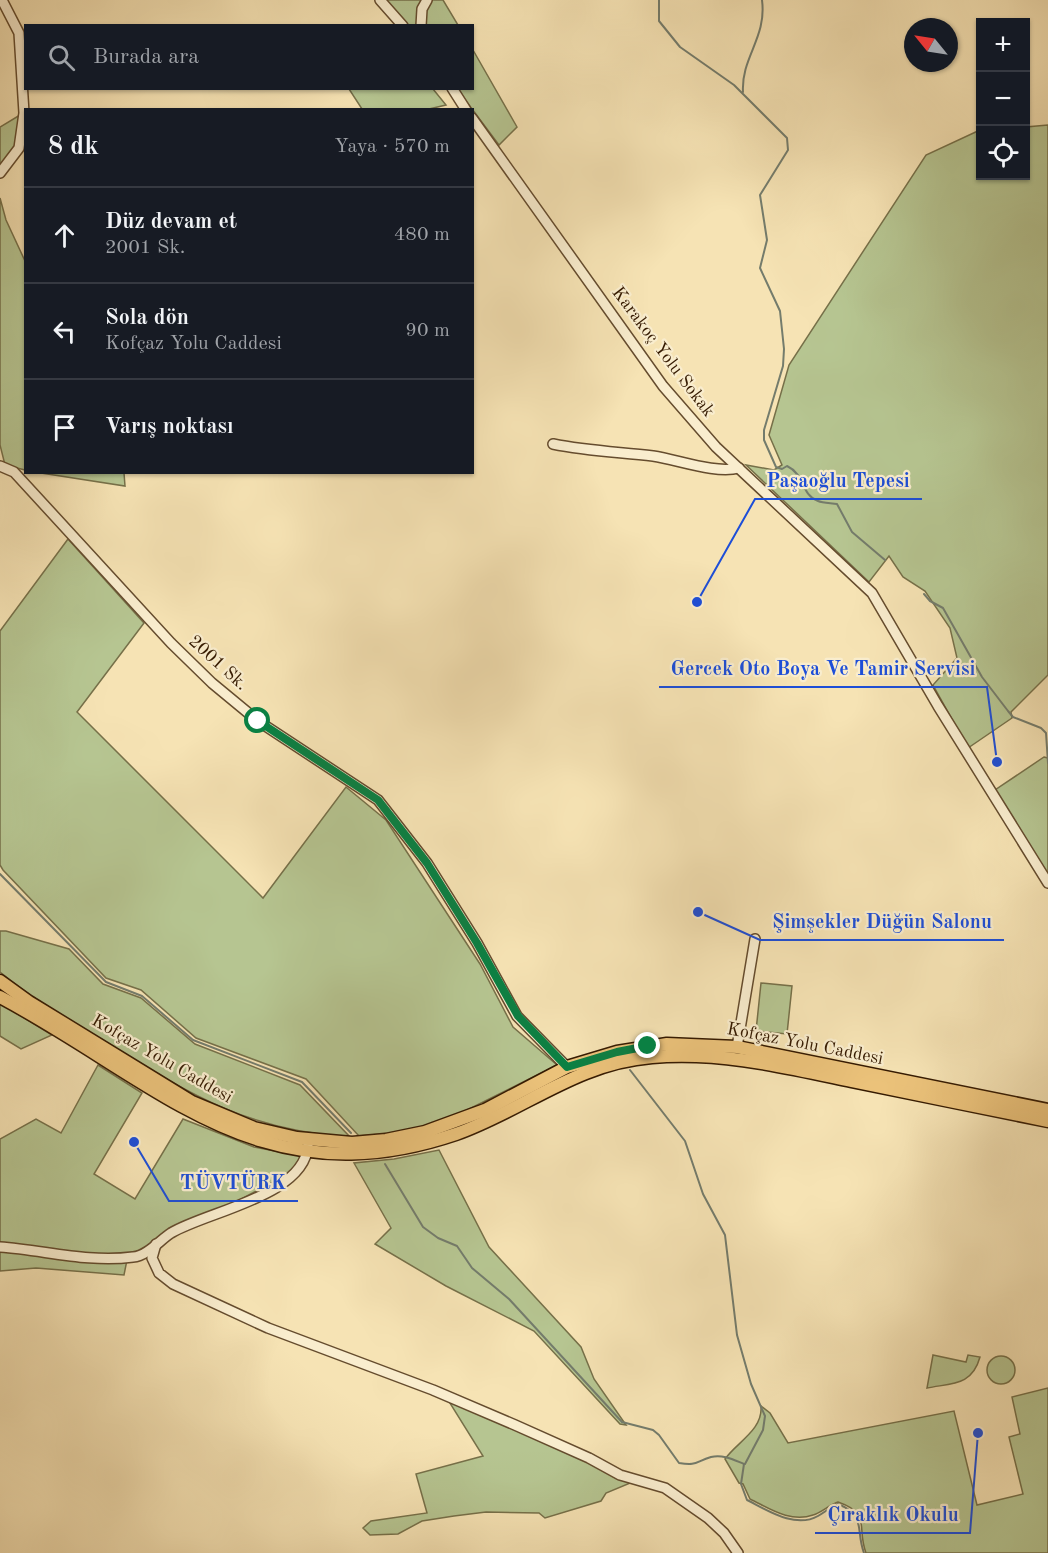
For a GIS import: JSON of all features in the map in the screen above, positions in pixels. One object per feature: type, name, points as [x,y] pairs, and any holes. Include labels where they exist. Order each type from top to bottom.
[{"type":"main road","name":"Kofçaz Yolu Caddesi","points":[[0,981],[29,1002],[205,1108],[254,1128],[308,1145],[386,1140],[447,1126],[485,1110],[567,1067],[617,1052],[648,1046],[684,1044],[737,1047],[1048,1110]]},
{"type":"main road","name":"Kofçaz Yolu Caddesi","points":[[0,997],[195,1116],[255,1140],[363,1153],[419,1145],[486,1122],[581,1073],[629,1060],[683,1054],[739,1058],[1048,1121]]},
{"type":"street","points":[[0,173],[19,148],[24,113],[19,33],[2,0]]},
{"type":"street","points":[[380,0],[402,24]]},
{"type":"street","points":[[421,24],[422,9],[427,0]]},
{"type":"street","points":[[453,90],[465,108]]},
{"type":"street","name":"Karakoç Yolu Sokak","points":[[474,121],[663,386],[716,447],[872,593],[938,706],[1048,883]]},
{"type":"street","points":[[553,444],[608,454],[656,457],[726,471],[739,468]]},
{"type":"street","name":"2001 Sk.","points":[[2,466],[14,472],[171,643],[212,683],[258,721],[378,800],[427,863],[477,943],[518,1016],[567,1067]]},
{"type":"street","points":[[737,1047],[755,939]]},
{"type":"street","points":[[0,1248],[102,1260],[137,1257],[172,1232],[259,1196],[292,1177],[306,1162],[308,1145]]},
{"type":"street","points":[[156,1244],[152,1258],[159,1273],[173,1284],[268,1328],[498,1418],[589,1458],[620,1475],[666,1488],[708,1518],[724,1533],[738,1553]]},
{"type":"green space","points":[[385,0],[424,0],[418,24],[407,24]]},
{"type":"green space","points":[[430,0],[443,0],[457,24],[424,24],[424,10]]},
{"type":"green space","points":[[474,52],[517,127],[499,145],[474,112],[474,108],[471,108],[458,90],[474,90]]},
{"type":"green space","points":[[350,90],[434,90],[446,105],[433,108],[361,108]]},
{"type":"green space","points":[[20,115],[16,147],[0,169],[0,127]]},
{"type":"green space","points":[[1048,125],[1048,675],[1011,712],[1012,718],[968,748],[933,685],[957,658],[950,628],[925,591],[903,577],[889,556],[869,582],[746,465],[774,470],[782,465],[769,435],[789,365],[926,155],[976,132],[976,180],[1030,180],[1030,127]]},
{"type":"green space","points":[[0,198],[6,220],[24,259],[24,470],[5,465],[0,445]]},
{"type":"green space","points":[[47,474],[124,474],[125,486]]},
{"type":"green space","points":[[68,539],[144,623],[77,712],[263,898],[346,787],[386,820],[480,964],[513,1027],[557,1065],[451,1118],[404,1132],[359,1136],[306,1079],[196,1038],[141,990],[106,978],[3,870],[0,865],[0,631]]},
{"type":"green space","points":[[1044,757],[1048,758],[1048,875],[995,790]]},
{"type":"green space","points":[[0,931],[69,949],[103,984],[141,998],[195,1044],[300,1085],[350,1137],[314,1133],[252,1119],[196,1095],[168,1080],[40,1001],[0,972]]},
{"type":"green space","points":[[761,983],[792,986],[787,1034],[756,1031]]},
{"type":"green space","points":[[0,1004],[52,1035],[21,1049],[0,1036]]},
{"type":"green space","points":[[98,1065],[142,1093],[94,1174],[135,1199],[183,1119],[254,1147],[301,1156],[299,1162],[288,1174],[136,1255],[103,1258],[0,1244],[0,1139],[36,1119],[61,1133]]},
{"type":"green space","points":[[439,1150],[489,1247],[581,1347],[594,1379],[626,1425],[620,1424],[534,1331],[446,1286],[375,1244],[391,1228],[354,1163],[394,1159]]},
{"type":"green space","points":[[0,1250],[127,1260],[124,1275],[36,1268],[0,1271]]},
{"type":"green space","points":[[933,1355],[966,1362],[968,1355],[980,1357],[972,1373],[966,1378],[953,1384],[927,1388]]},
{"type":"green space","points":[[1001,1356],[1011,1360],[1015,1370],[1011,1380],[1001,1384],[991,1380],[987,1370],[991,1360]]},
{"type":"green space","points":[[1048,1388],[1048,1553],[866,1553],[859,1516],[849,1507],[838,1502],[816,1514],[804,1517],[780,1513],[750,1499],[743,1484],[739,1483],[725,1459],[754,1429],[761,1414],[761,1406],[770,1413],[788,1443],[954,1411],[977,1505],[1023,1494],[1009,1437],[1020,1434],[1012,1397]]},
{"type":"green space","points":[[448,1400],[635,1481],[606,1493],[601,1501],[545,1518],[539,1513],[486,1512],[422,1521],[398,1534],[370,1535],[363,1528],[371,1521],[427,1513],[416,1474],[483,1456]]},
{"type":"waterway","points":[[659,0],[659,21],[680,47],[734,85],[787,138],[788,150],[760,195],[767,240],[760,268],[780,311],[784,349],[783,366],[764,430],[764,440],[776,467],[782,469],[787,466],[793,470],[812,498],[820,502],[837,504],[852,532],[885,560]]},
{"type":"waterway","points":[[743,92],[746,68],[761,25],[762,0]]},
{"type":"waterway","points":[[924,594],[930,601],[943,608],[982,677],[1013,717],[1041,728],[1046,733],[1048,763]]},
{"type":"waterway","points":[[0,874],[106,982],[142,996],[193,1040],[302,1082],[351,1133]]},
{"type":"waterway","points":[[630,1070],[685,1141],[703,1194],[725,1235],[737,1335],[751,1384],[765,1416],[763,1430],[745,1464]]},
{"type":"waterway","points":[[385,1164],[423,1227],[438,1238],[457,1246],[472,1268],[509,1299],[622,1422],[653,1430],[679,1463],[693,1464],[720,1456],[744,1464],[741,1484],[747,1500],[781,1517],[809,1519],[838,1504],[857,1518],[864,1553]]},
{"type":"place","name":"Paşaoğlu Tepesi","points":[[697,602]]},
{"type":"place","name":"Gercek Oto Boya Ve Tamir Servisi","points":[[997,762]]},
{"type":"place","name":"Şimşekler Düğün Salonu","points":[[698,912]]},
{"type":"place","name":"TÜVTÜRK","points":[[134,1142]]},
{"type":"place","name":"Çıraklık Okulu","points":[[978,1433]]},
{"type":"route","points":[[258,721],[378,800],[427,863],[477,943],[518,1016],[567,1067],[617,1052],[648,1046]]}]
